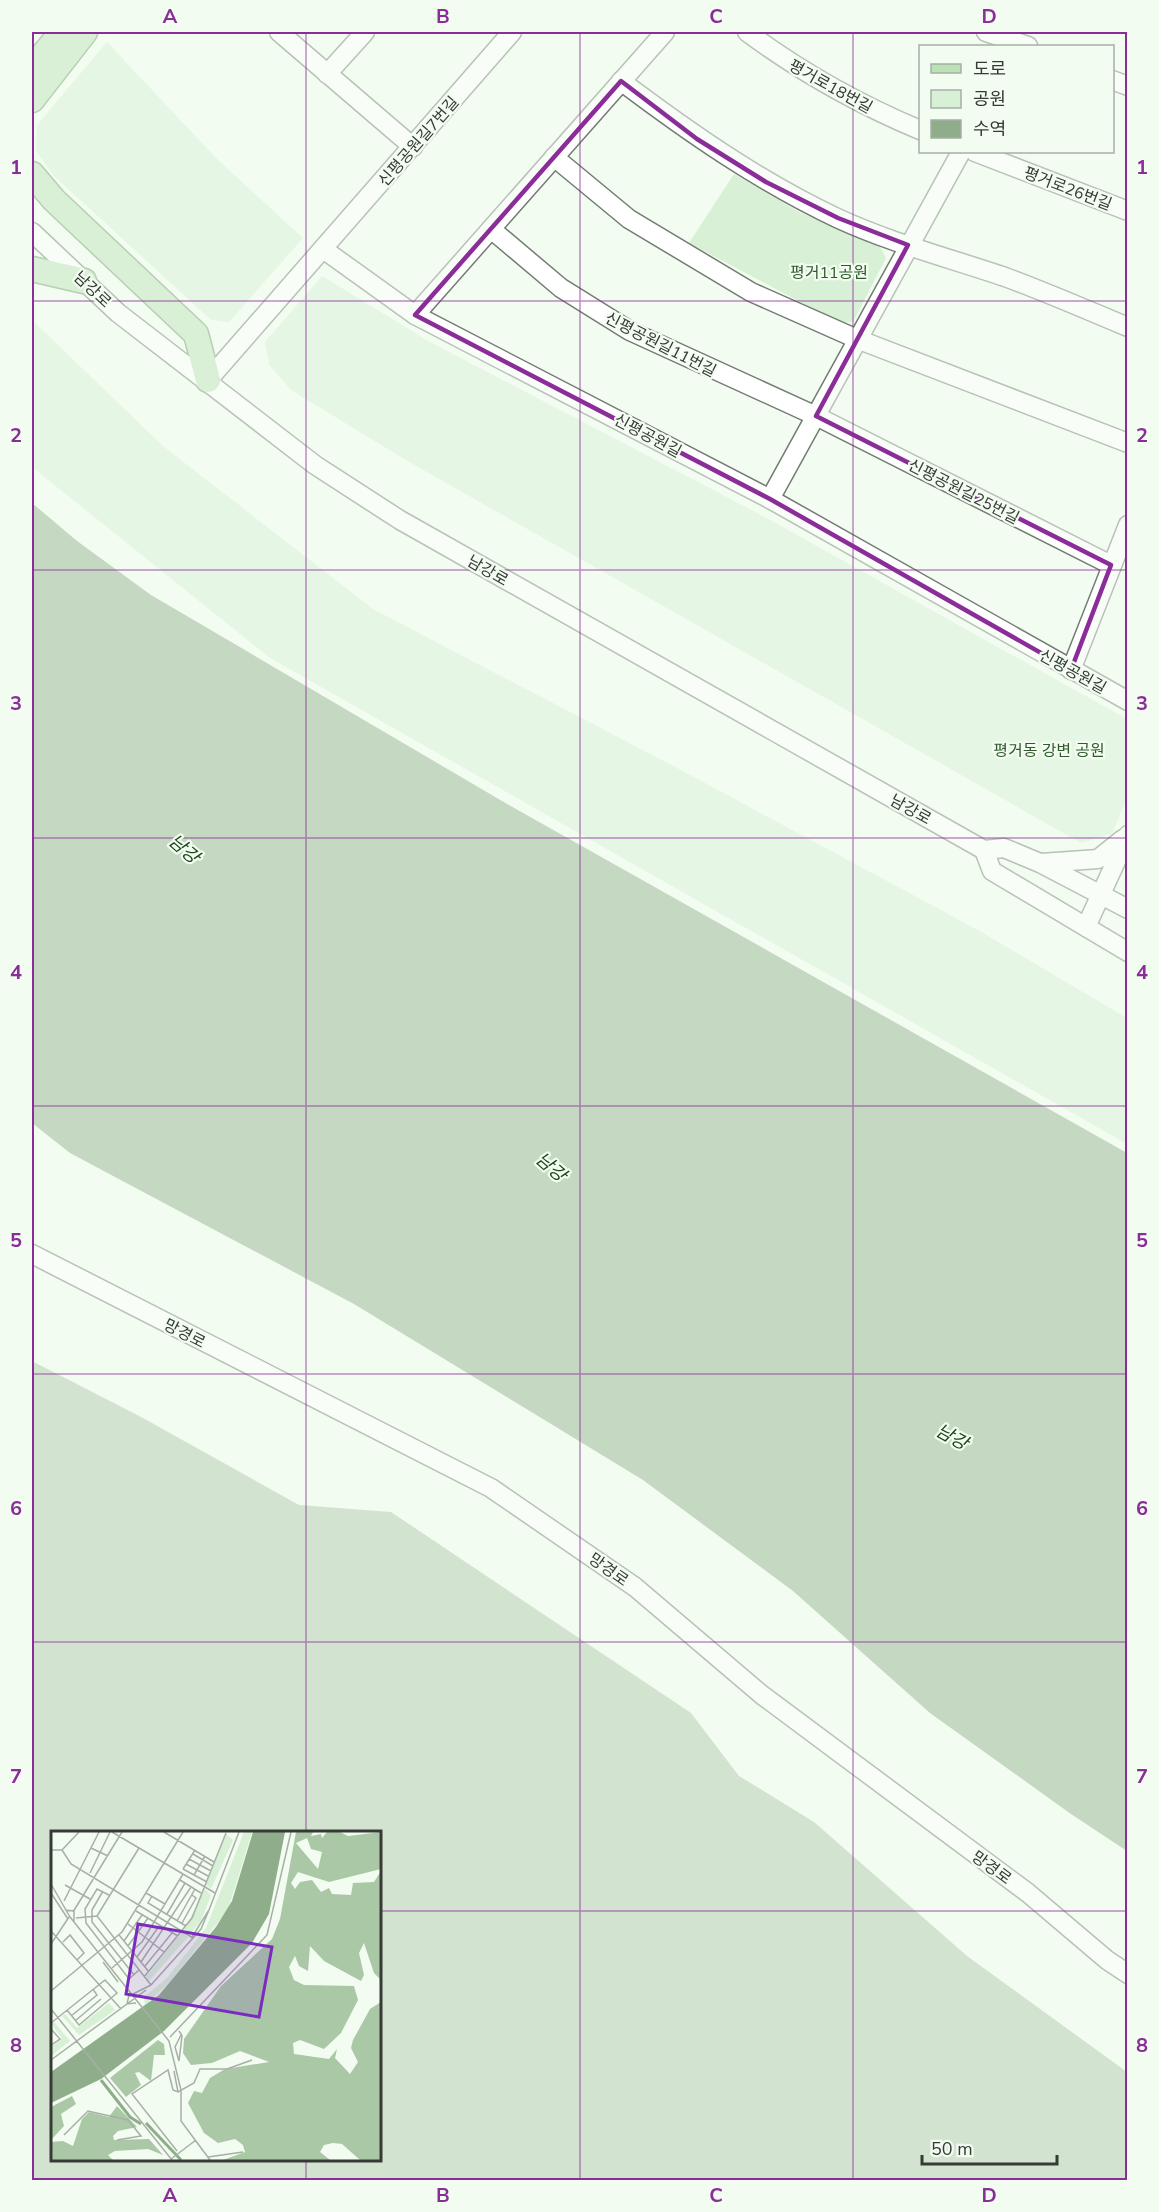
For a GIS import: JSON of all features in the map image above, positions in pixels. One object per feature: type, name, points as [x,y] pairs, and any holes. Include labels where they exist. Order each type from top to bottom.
[{"type":"main road","points":[[32,68],[62,32]]},
{"type":"main road","points":[[32,100],[85,32]]},
{"type":"main road","points":[[32,174],[54,200],[196,334],[208,380]]},
{"type":"main road","points":[[32,269],[84,281]]},
{"type":"street","points":[[279,32],[413,147]]},
{"type":"street","points":[[327,74],[365,32]]},
{"type":"street","name":"신평공원길7번길","points":[[322,249],[512,32]]},
{"type":"street","points":[[415,315],[665,32]]},
{"type":"street","name":"평거로18번길","points":[[747,32],[785,61],[872,110],[919,129]]},
{"type":"street","points":[[986,32],[1021,42]]},
{"type":"street","points":[[1114,80],[1128,86]]},
{"type":"street","points":[[621,81],[697,139],[766,182],[838,218],[908,245],[1007,278],[1128,327]]},
{"type":"street","points":[[770,499],[960,153]]},
{"type":"street","name":"평거로26번길","points":[[978,153],[1128,211]]},
{"type":"street","points":[[554,157],[629,219],[751,292],[857,339],[1128,443]]},
{"type":"street","name":"신평공원길11번길","points":[[491,229],[561,288],[630,331],[816,416]]},
{"type":"street","name":"남강로","points":[[32,232],[118,312],[315,465],[400,520],[984,850],[1004,848],[1040,863],[1128,909]]},
{"type":"street","points":[[208,380],[322,249]]},
{"type":"street","name":"신평공원길","points":[[322,249],[415,315],[770,499],[1128,701]]},
{"type":"street","name":"신평공원길25번길","points":[[816,416],[1111,565]]},
{"type":"street","points":[[1071,670],[1128,525]]},
{"type":"street","points":[[1086,927],[1102,896],[1127,835]]},
{"type":"street","points":[[1127,835],[1128,843]]},
{"type":"street","points":[[1040,863],[1098,859],[1127,835]]},
{"type":"street","points":[[984,850],[992,871],[1128,952]]},
{"type":"street","name":"망경로","points":[[32,1254],[491,1488],[635,1587],[762,1695],[1028,1893],[1107,1960],[1128,1974]]},
{"type":"highlighted area","points":[[621,81],[697,139],[766,182],[838,218],[908,245],[816,416],[1111,565],[1071,670],[770,499],[415,315]]},
{"type":"green space","points":[[107,42],[218,160],[303,238],[229,322],[211,320],[54,176],[36,151],[37,125]]},
{"type":"green space","name":"평거11공원","points":[[734,174],[799,212],[880,247],[886,258],[853,322],[840,323],[689,243]]},
{"type":"green space","name":"평거동 강변 공원","points":[[322,276],[430,342],[763,516],[1127,719],[1127,799],[1112,834],[1081,843],[404,459],[291,390],[269,365],[265,342]]},
{"type":"green space","points":[[32,320],[163,446],[373,609],[677,768],[978,930],[1127,1018],[1127,1144],[270,658],[32,467]]},
{"type":"shaded area","points":[[32,1361],[143,1418],[299,1505],[391,1512],[691,1713],[739,1776],[814,1822],[967,1956],[1127,2072],[1127,2180],[32,2180]]},
{"type":"water","name":"남강","points":[[32,503],[77,541],[151,595],[502,801],[1127,1153],[1127,1851],[1071,1814],[930,1713],[793,1591],[643,1480],[354,1304],[70,1153],[32,1123]]}]
